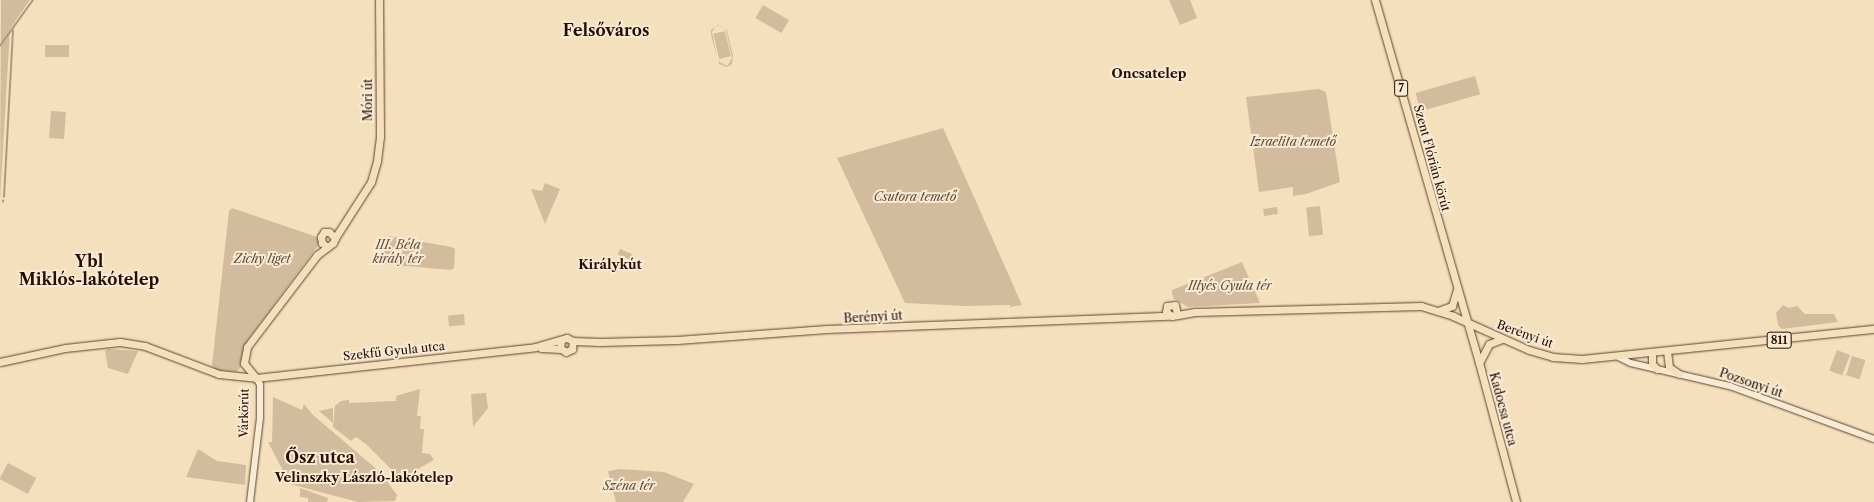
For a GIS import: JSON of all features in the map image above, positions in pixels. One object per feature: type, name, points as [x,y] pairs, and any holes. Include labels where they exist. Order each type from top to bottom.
[{"type":"main road","name":"Móri út","points":[[332,235],[340,227],[362,197],[374,174],[379,143],[379,0]]},
{"type":"main road","name":"Szent Flórián körút","points":[[1375,0],[1468,323]]},
{"type":"main road","points":[[256,378],[244,363],[245,352],[317,255],[324,244],[322,234],[332,235],[331,245],[324,244]]},
{"type":"main road","points":[[1438,311],[1454,304],[1457,283]]},
{"type":"main road","name":"Berényi út","points":[[1148,316],[1166,308],[1170,304],[1195,312]]},
{"type":"main road","points":[[1177,306],[1177,314]]},
{"type":"main road","name":"Berényi út","points":[[561,350],[568,352],[573,345],[600,342],[688,340],[827,329],[1169,316],[1195,312],[1412,306],[1438,311],[1502,339],[1557,357],[1582,359],[1619,357],[1874,329]]},
{"type":"main road","points":[[1166,308],[1169,316]]},
{"type":"main road","name":"Kadocsa utca","points":[[1468,323],[1516,502]]},
{"type":"main road","name":"Berényi út","points":[[561,341],[567,338],[573,345]]},
{"type":"main road","points":[[1479,363],[1489,344],[1502,339]]},
{"type":"main road","points":[[561,341],[561,350]]},
{"type":"main road","name":"Szekfű Gyula utca","points":[[2,361],[72,347],[120,342],[145,346],[220,374],[256,378],[535,347],[561,341]]},
{"type":"main road","name":"Szekfű Gyula utca","points":[[535,347],[561,350]]},
{"type":"main road","points":[[1667,351],[1669,367],[1679,374]]},
{"type":"main road","points":[[1652,353],[1652,364],[1657,369]]},
{"type":"street","name":"Pozsonyi út","points":[[1619,357],[1631,363],[1730,386],[1874,439]]},
{"type":"street","name":"Várkörút","points":[[249,502],[256,418],[256,378]]},
{"type":"green space","points":[[1,0],[30,0],[10,29],[0,200]]},
{"type":"green space","points":[[1169,0],[1190,0],[1197,18],[1180,25]]},
{"type":"green space","points":[[763,5],[789,20],[781,33],[756,18]]},
{"type":"green space","points":[[715,27],[712,32],[717,58],[711,35],[711,30]]},
{"type":"green space","points":[[724,28],[727,30],[733,56],[732,64],[727,67],[719,64],[718,61],[727,66],[732,58],[726,30]]},
{"type":"green space","points":[[725,31],[731,56],[719,59],[713,34]]},
{"type":"green space","points":[[45,45],[69,45],[69,57],[45,57]]},
{"type":"green space","points":[[1475,76],[1480,94],[1421,111],[1415,93]]},
{"type":"green space","name":"Izraelita temető","points":[[1319,89],[1326,92],[1340,182],[1306,194],[1293,196],[1293,187],[1259,192],[1246,97]]},
{"type":"green space","points":[[51,111],[66,112],[64,139],[49,138]]},
{"type":"green space","name":"Csutora temető","points":[[943,128],[1022,305],[1010,307],[1010,305],[966,306],[905,303],[837,158]]},
{"type":"green space","points":[[545,183],[560,189],[545,224],[531,189],[542,191]]},
{"type":"green space","points":[[1320,206],[1323,235],[1309,236],[1306,207]]},
{"type":"green space","points":[[1277,207],[1278,214],[1264,216],[1263,209]]},
{"type":"green space","name":"Zichy liget","points":[[232,208],[317,237],[320,243],[247,341],[242,356],[241,367],[236,372],[216,370],[212,365],[229,211]]},
{"type":"green space","name":"III. Béla király tér","points":[[389,236],[451,247],[455,249],[454,268],[451,270],[383,264],[380,259],[382,242]]},
{"type":"green space","points":[[620,249],[632,254],[630,260],[618,255]]},
{"type":"green space","name":"Illyés Gyula tér","points":[[1242,262],[1260,303],[1188,307],[1173,298],[1172,290]]},
{"type":"green space","points":[[1783,305],[1789,308],[1797,306],[1805,314],[1834,314],[1838,322],[1782,329],[1778,325],[1776,313]]},
{"type":"green space","points":[[464,314],[465,325],[449,326],[448,315]]},
{"type":"green space","points":[[108,349],[138,351],[128,374],[108,368],[105,351]]},
{"type":"green space","points":[[1837,350],[1850,355],[1842,376],[1829,371]]},
{"type":"green space","points":[[1852,356],[1865,360],[1860,379],[1846,375]]},
{"type":"green space","points":[[420,389],[417,416],[421,416],[420,429],[424,429],[422,453],[430,454],[434,460],[400,479],[395,479],[392,475],[395,473],[366,444],[356,437],[351,441],[333,427],[335,406],[341,401],[349,400],[349,403],[396,401],[396,396]]},
{"type":"green space","points":[[486,393],[488,408],[473,427],[471,394]]},
{"type":"green space","points":[[273,397],[302,410],[304,404],[313,415],[380,472],[397,495],[395,501],[358,502],[290,484],[268,442],[272,442]]},
{"type":"green space","points":[[333,408],[333,423],[319,411]]},
{"type":"green space","points":[[198,449],[217,461],[246,465],[245,485],[186,477]]},
{"type":"green space","points":[[8,463],[36,478],[28,494],[0,479]]},
{"type":"green space","name":"Széna tér","points":[[620,469],[664,472],[694,484],[683,502],[616,502],[608,471]]},
{"type":"green space","points":[[300,488],[328,498],[327,502],[308,502],[308,498],[300,497]]},
{"type":"waterway","points":[[0,46],[33,0]]},
{"type":"waterway","points":[[4,197],[13,31]]},
{"type":"district","name":"Felsőváros","points":[[606,30]]},
{"type":"district","name":"Oncsatelep","points":[[1149,73]]},
{"type":"district","name":"Királykút","points":[[610,264]]},
{"type":"district","name":"Ybl Miklós-lakótelep","points":[[89,270]]},
{"type":"district","name":"Ősz utca","points":[[320,457]]},
{"type":"district","name":"Velinszky László-lakótelep","points":[[364,477]]}]
